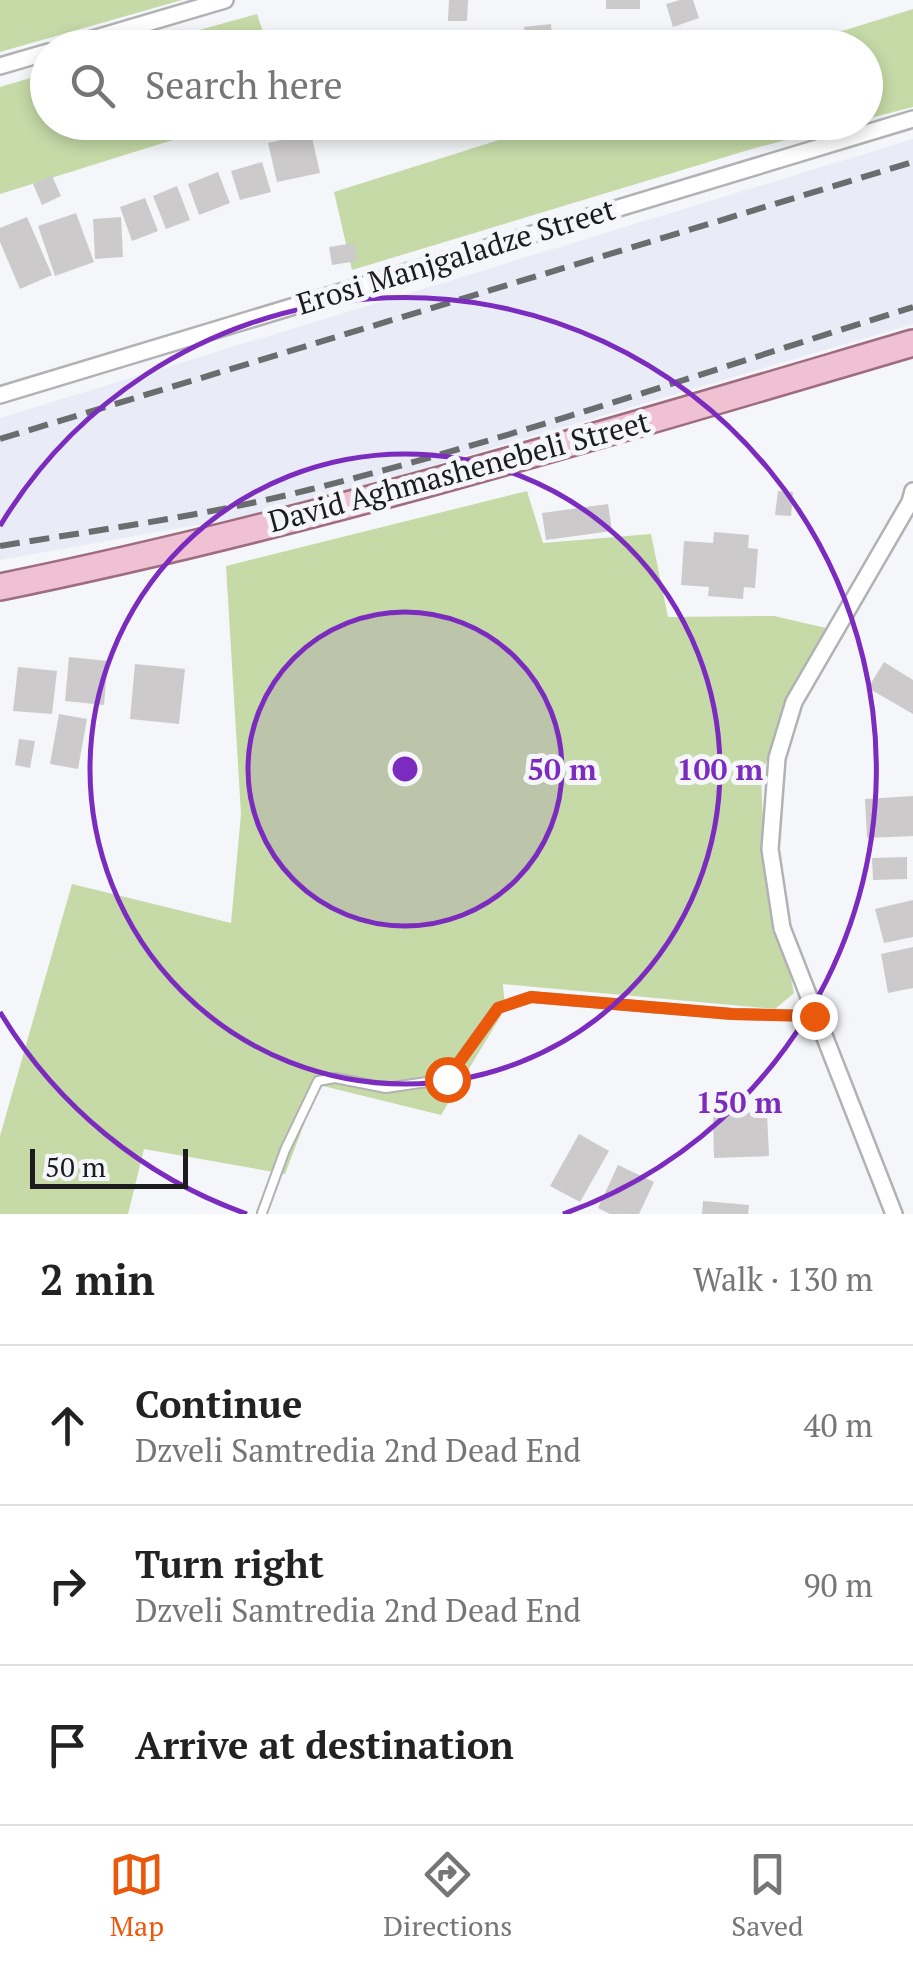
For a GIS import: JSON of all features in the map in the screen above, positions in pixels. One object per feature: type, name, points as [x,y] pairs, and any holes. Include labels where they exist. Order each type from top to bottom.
[{"type":"main road","name":"David Aghmashenebeli Street","points":[[0,587],[358,503],[913,343]]},
{"type":"street","points":[[124,30],[226,0]]},
{"type":"street","points":[[0,66],[30,57]]},
{"type":"street","name":"Erosi Manjgaladze Street","points":[[883,128],[913,119]]},
{"type":"street","name":"Erosi Manjgaladze Street","points":[[0,396],[844,140]]},
{"type":"street","points":[[894,1214],[782,928],[770,849],[776,758],[794,702],[913,491]]},
{"type":"lane","points":[[262,1213],[285,1150],[318,1080],[335,1078],[386,1088],[447,1079],[498,1008],[531,997],[732,1014],[814,1016]]},
{"type":"shaded area","points":[[913,139],[913,324],[282,510],[0,560],[0,418]]},
{"type":"green space","points":[[0,0],[182,0],[77,30],[30,30],[30,43],[0,52]]},
{"type":"green space","points":[[913,9],[913,107],[883,115],[883,30],[846,30]]},
{"type":"green space","points":[[257,14],[262,30],[199,30]]},
{"type":"green space","points":[[30,78],[30,140],[173,140],[0,194],[0,87]]},
{"type":"green space","points":[[499,140],[786,140],[352,270],[334,192]]},
{"type":"green space","points":[[527,491],[543,543],[651,534],[668,617],[774,616],[826,628],[799,679],[761,775],[764,850],[794,993],[775,1009],[503,984],[505,1009],[441,1115],[319,1085],[285,1174],[144,1149],[128,1214],[0,1214],[0,1136],[72,884],[231,923],[241,814],[226,566]]},
{"type":"building","points":[[449,0],[468,0],[467,21],[448,21]]},
{"type":"building","points":[[606,0],[640,0],[640,9],[606,9]]},
{"type":"building","points":[[693,0],[699,18],[673,27],[666,4]]},
{"type":"building","points":[[551,24],[552,30],[524,30]]},
{"type":"building","points":[[313,140],[320,173],[277,182],[268,143]]},
{"type":"building","points":[[262,162],[271,192],[240,200],[231,171]]},
{"type":"building","points":[[218,172],[230,203],[199,215],[188,184]]},
{"type":"building","points":[[52,176],[61,196],[42,205],[33,184]]},
{"type":"building","points":[[177,186],[190,220],[166,229],[153,196]]},
{"type":"building","points":[[145,198],[158,231],[132,241],[120,207]]},
{"type":"building","points":[[76,213],[94,262],[55,276],[38,226]]},
{"type":"building","points":[[27,217],[52,275],[20,289],[0,242],[0,228]]},
{"type":"building","points":[[121,217],[123,257],[95,259],[93,219]]},
{"type":"building","points":[[354,243],[357,261],[332,265],[329,247]]},
{"type":"building","points":[[778,491],[793,492],[791,516],[775,515]]},
{"type":"building","points":[[608,504],[612,531],[546,540],[542,513]]},
{"type":"building","points":[[714,532],[749,535],[748,548],[758,549],[755,588],[744,587],[743,599],[708,596],[709,587],[681,585],[684,541],[713,543]]},
{"type":"building","points":[[69,657],[108,661],[104,705],[65,701]]},
{"type":"building","points":[[884,662],[913,680],[913,714],[868,688]]},
{"type":"building","points":[[135,664],[185,669],[179,724],[130,719]]},
{"type":"building","points":[[18,667],[57,671],[52,714],[13,711]]},
{"type":"building","points":[[59,714],[87,719],[78,769],[50,764]]},
{"type":"building","points":[[19,739],[35,741],[30,768],[15,765]]},
{"type":"building","points":[[913,796],[913,836],[867,838],[865,799]]},
{"type":"building","points":[[907,857],[907,879],[873,880],[872,858]]},
{"type":"building","points":[[913,900],[913,937],[884,943],[875,909]]},
{"type":"building","points":[[913,947],[913,988],[888,993],[881,954]]},
{"type":"building","points":[[767,1112],[769,1156],[714,1158],[713,1114]]},
{"type":"building","points":[[579,1134],[609,1151],[580,1202],[550,1186]]},
{"type":"building","points":[[618,1165],[654,1182],[639,1214],[610,1214],[598,1208]]},
{"type":"building","points":[[703,1201],[749,1205],[748,1214],[702,1214]]},
{"type":"railway","points":[[0,439],[913,162]]},
{"type":"railway","points":[[0,546],[196,514],[312,489],[539,425],[913,307]]},
{"type":"route","points":[[447,1079],[498,1008],[531,997],[732,1014],[814,1016]]}]
